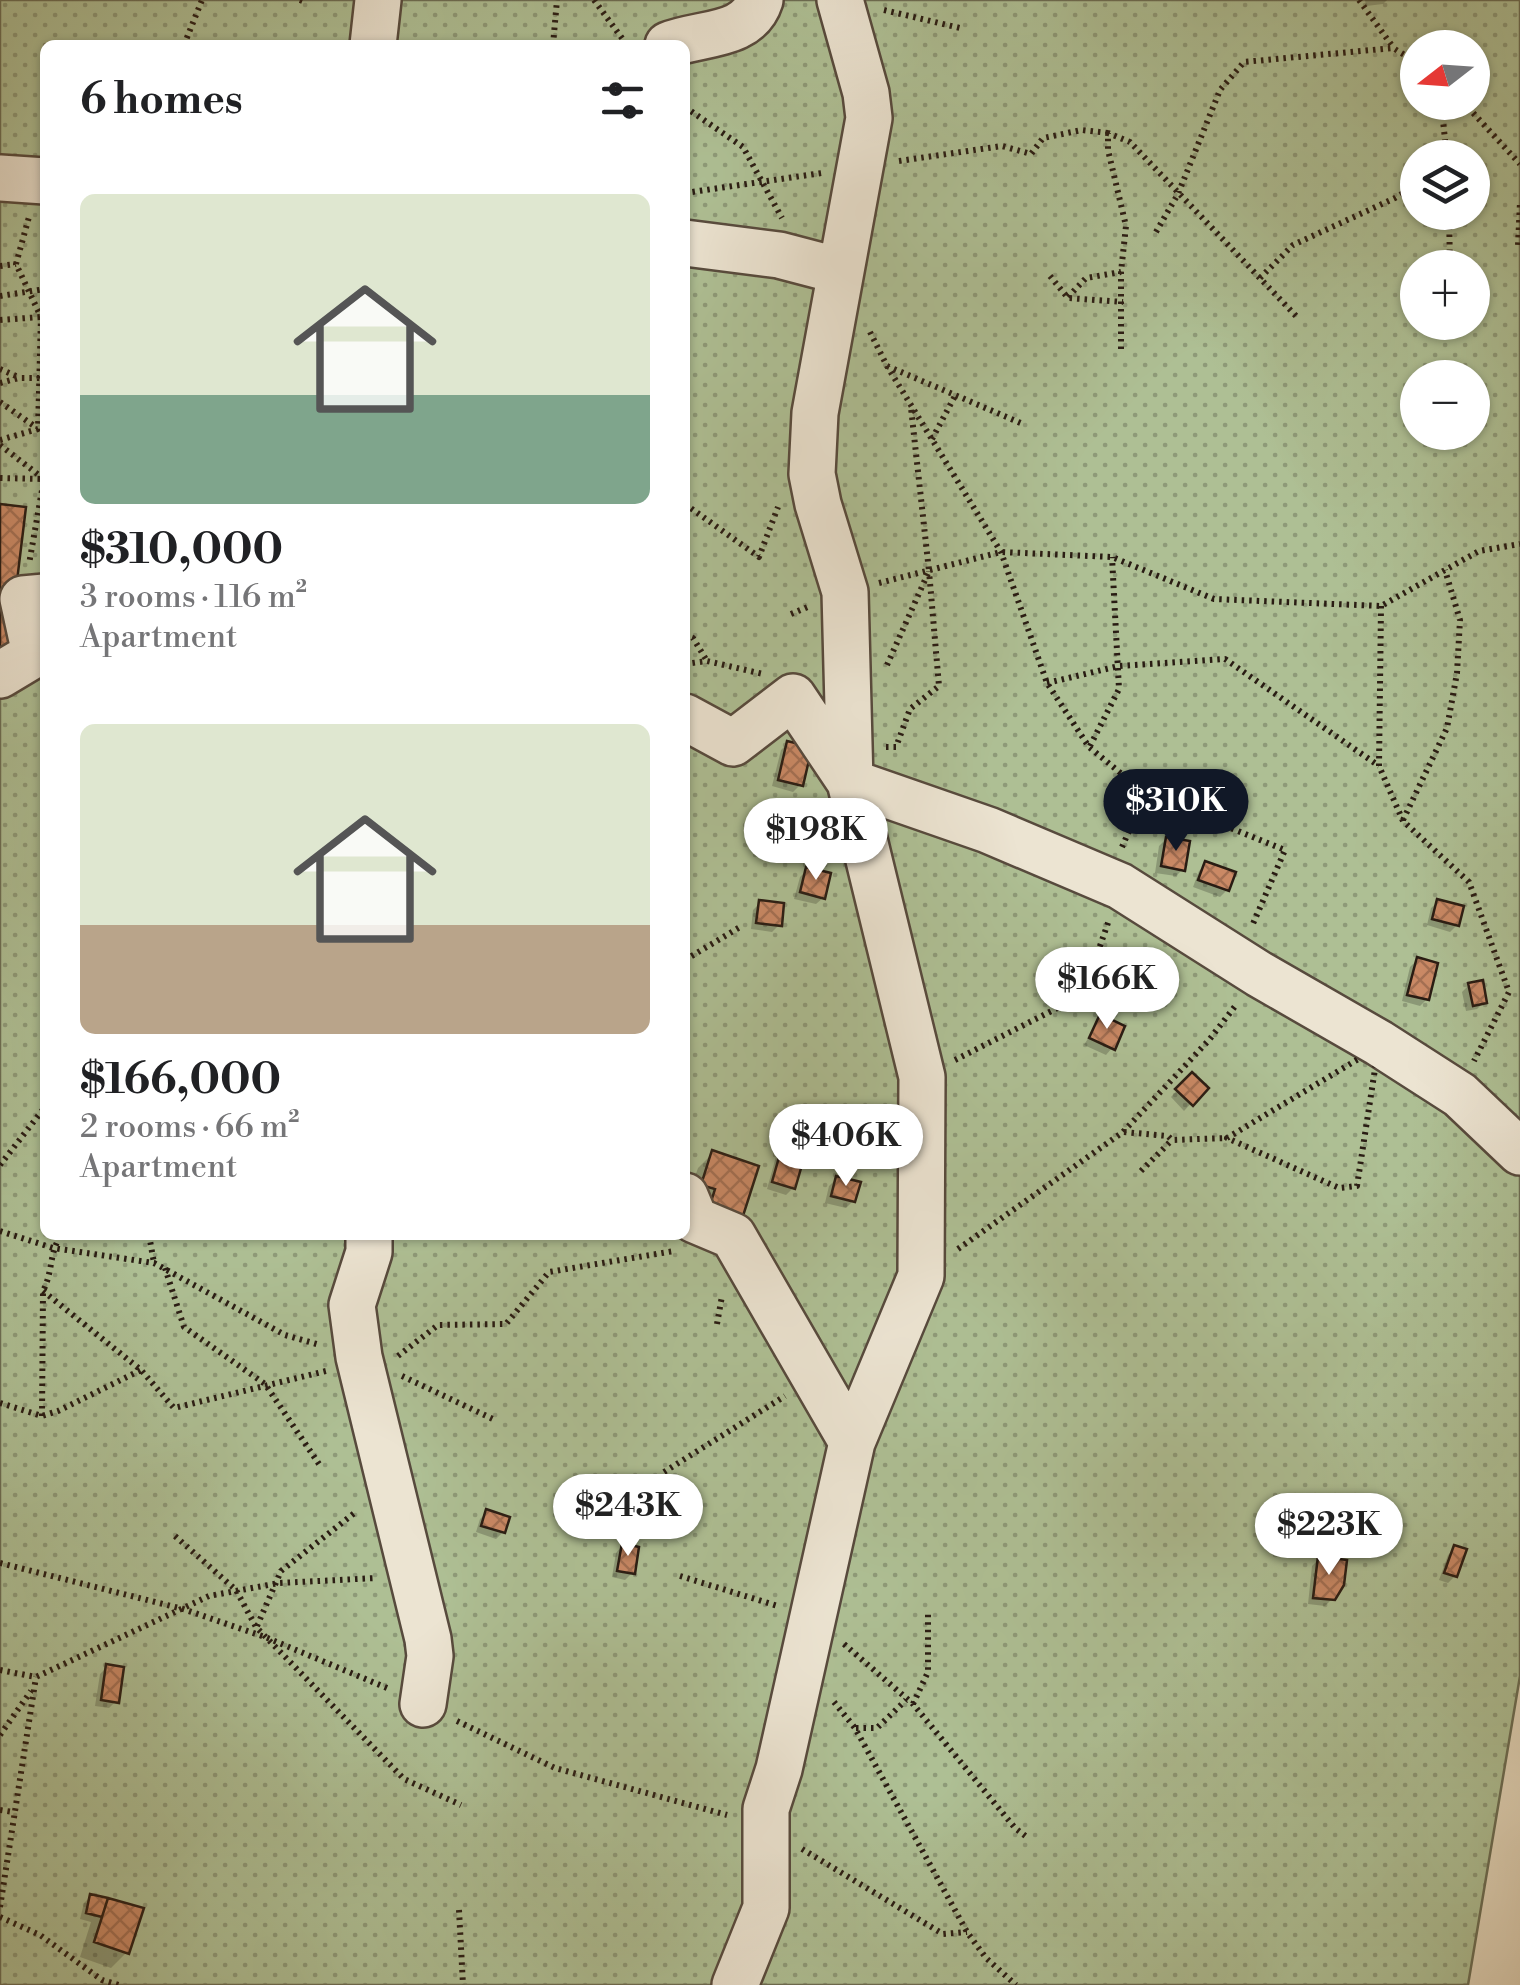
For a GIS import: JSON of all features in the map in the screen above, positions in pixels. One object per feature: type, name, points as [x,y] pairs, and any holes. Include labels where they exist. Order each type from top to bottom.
[{"type":"street","points":[[374,40],[378,0]]},
{"type":"street","points":[[687,40],[751,20],[760,0]]},
{"type":"street","points":[[734,1985],[766,1908],[766,1809],[815,1618],[852,1442],[920,1276],[922,1077],[850,766],[845,592],[812,474],[816,413],[869,118],[861,5]]},
{"type":"street","points":[[690,244],[780,255],[840,271]]},
{"type":"street","points":[[0,675],[35,654],[34,598]]},
{"type":"street","points":[[690,719],[733,743],[793,697],[850,766],[1114,883],[1460,1094],[1520,1152]]},
{"type":"street","points":[[690,1208],[733,1236],[852,1442]]},
{"type":"street","points":[[369,1240],[352,1306],[371,1362],[388,1486],[430,1656],[423,1704]]},
{"type":"path","points":[[186,40],[202,0]]},
{"type":"path","points":[[553,40],[557,0]]},
{"type":"path","points":[[594,0],[623,40]]},
{"type":"path","points":[[1358,0],[1400,52]]},
{"type":"path","points":[[861,5],[960,28]]},
{"type":"path","points":[[1156,232],[1178,194],[1220,90],[1244,62],[1394,48]]},
{"type":"path","points":[[690,110],[743,147],[797,246],[780,255]]},
{"type":"path","points":[[1479,120],[1520,164]]},
{"type":"path","points":[[1121,349],[1121,272],[1126,226],[1108,150],[1108,132],[1130,142],[1298,316]]},
{"type":"path","points":[[21,187],[30,214],[16,264],[40,314]]},
{"type":"path","points":[[1260,278],[1293,245],[1400,195]]},
{"type":"path","points":[[1518,245],[1520,202]]},
{"type":"path","points":[[0,266],[16,264]]},
{"type":"path","points":[[840,271],[887,366],[1001,552],[1047,683],[1089,747],[1146,794],[1285,850],[1252,926],[1259,974],[1209,1040],[1123,1132],[920,1276]]},
{"type":"path","points":[[1068,298],[1086,278],[1121,272]]},
{"type":"path","points":[[1050,276],[1068,298],[1122,302]]},
{"type":"path","points":[[0,296],[40,290]]},
{"type":"path","points":[[0,320],[40,316]]},
{"type":"path","points":[[887,366],[1023,424]]},
{"type":"path","points":[[0,369],[19,378]]},
{"type":"path","points":[[0,383],[40,378],[38,429]]},
{"type":"path","points":[[932,439],[956,394]]},
{"type":"path","points":[[0,402],[38,429]]},
{"type":"path","points":[[850,766],[896,747],[910,709],[939,686],[911,406]]},
{"type":"path","points":[[0,442],[38,429]]},
{"type":"path","points":[[0,442],[40,476]]},
{"type":"path","points":[[0,478],[40,479]]},
{"type":"path","points":[[690,508],[759,557]]},
{"type":"path","points":[[34,598],[40,527]]},
{"type":"path","points":[[791,614],[845,592],[1001,552],[1112,556],[1214,599],[1381,606],[1479,551],[1520,544]]},
{"type":"path","points":[[1089,747],[1119,688],[1112,556]]},
{"type":"path","points":[[1403,821],[1448,728],[1460,620],[1445,570]]},
{"type":"path","points":[[881,678],[928,571]]},
{"type":"path","points":[[1381,606],[1380,766],[1403,821],[1469,882],[1509,992],[1460,1094]]},
{"type":"path","points":[[690,637],[707,660]]},
{"type":"path","points":[[1047,683],[1119,666],[1225,658],[1380,766]]},
{"type":"path","points":[[922,1077],[1082,995],[1114,883],[1146,794]]},
{"type":"path","points":[[690,957],[740,927]]},
{"type":"path","points":[[1226,1138],[1365,1056],[1379,1043]]},
{"type":"path","points":[[1141,1171],[1172,1140],[1226,1138],[1339,1188],[1358,1186],[1379,1043]]},
{"type":"path","points":[[1,1163],[40,1113]]},
{"type":"path","points":[[1123,1132],[1168,1136],[1172,1140]]},
{"type":"path","points":[[0,1231],[53,1248],[154,1263],[286,1335],[371,1362],[495,1420]]},
{"type":"path","points":[[42,1416],[43,1291],[59,1240]]},
{"type":"path","points":[[150,1240],[154,1263]]},
{"type":"path","points":[[43,1291],[141,1370],[174,1408],[371,1362],[438,1324],[506,1324],[549,1272],[684,1249],[685,1240]]},
{"type":"path","points":[[165,1268],[184,1327],[266,1384],[321,1466]]},
{"type":"path","points":[[0,1403],[42,1416],[141,1370]]},
{"type":"path","points":[[664,1472],[817,1376]]},
{"type":"path","points":[[256,1628],[282,1571],[388,1486]]},
{"type":"path","points":[[175,1536],[236,1590],[256,1628],[404,1780],[462,1805]]},
{"type":"path","points":[[0,1670],[36,1677],[209,1596],[279,1583],[413,1576]]},
{"type":"path","points":[[680,1576],[815,1618],[910,1702],[1015,1828],[1028,1838]]},
{"type":"path","points":[[855,1728],[877,1728],[910,1702],[928,1672],[928,1612]]},
{"type":"path","points":[[0,1907],[36,1677]]},
{"type":"path","points":[[0,1735],[33,1688]]},
{"type":"path","points":[[823,1716],[834,1702],[855,1728],[967,1932],[986,1958],[1016,1985]]},
{"type":"path","points":[[0,1810],[14,1812]]},
{"type":"path","points":[[764,1827],[943,1934],[967,1932]]},
{"type":"path","points":[[459,1910],[463,1985]]},
{"type":"path","points":[[0,1917],[40,1935],[102,1980],[119,1985]]},
{"type":"green space","points":[[0,0],[1520,0],[1520,1676],[1468,1985],[0,1985]]},
{"type":"building","points":[[0,504],[26,507],[8,655],[0,653]]},
{"type":"building","points":[[787,741],[812,747],[803,786],[778,780]]},
{"type":"building","points":[[1166,837],[1190,841],[1185,871],[1161,866]]},
{"type":"building","points":[[1205,861],[1236,872],[1229,891],[1198,880]]},
{"type":"building","points":[[806,867],[831,873],[825,899],[800,892]]},
{"type":"building","points":[[1437,899],[1464,906],[1459,926],[1432,919]]},
{"type":"building","points":[[759,900],[784,903],[782,926],[756,923]]},
{"type":"building","points":[[1417,957],[1438,963],[1429,1000],[1407,995]]},
{"type":"building","points":[[1483,980],[1487,1003],[1473,1006],[1468,983]]},
{"type":"building","points":[[1100,1014],[1125,1026],[1115,1050],[1089,1038]]},
{"type":"building","points":[[1192,1072],[1209,1088],[1193,1106],[1175,1089]]},
{"type":"building","points":[[783,1143],[806,1151],[795,1189],[772,1182]]},
{"type":"building","points":[[712,1150],[759,1166],[743,1216],[710,1205],[715,1189],[701,1185]]},
{"type":"building","points":[[836,1176],[861,1182],[855,1202],[831,1196]]},
{"type":"building","points":[[486,1509],[510,1517],[505,1533],[481,1526]]},
{"type":"building","points":[[622,1543],[639,1547],[635,1574],[617,1571]]},
{"type":"building","points":[[1454,1545],[1467,1549],[1457,1577],[1444,1573]]},
{"type":"building","points":[[1318,1556],[1347,1560],[1344,1585],[1335,1600],[1313,1598]]},
{"type":"building","points":[[106,1664],[124,1667],[119,1703],[101,1700]]},
{"type":"building","points":[[90,1894],[108,1898],[102,1917],[86,1913]]},
{"type":"building","points":[[108,1898],[144,1908],[129,1954],[94,1942]]}]
